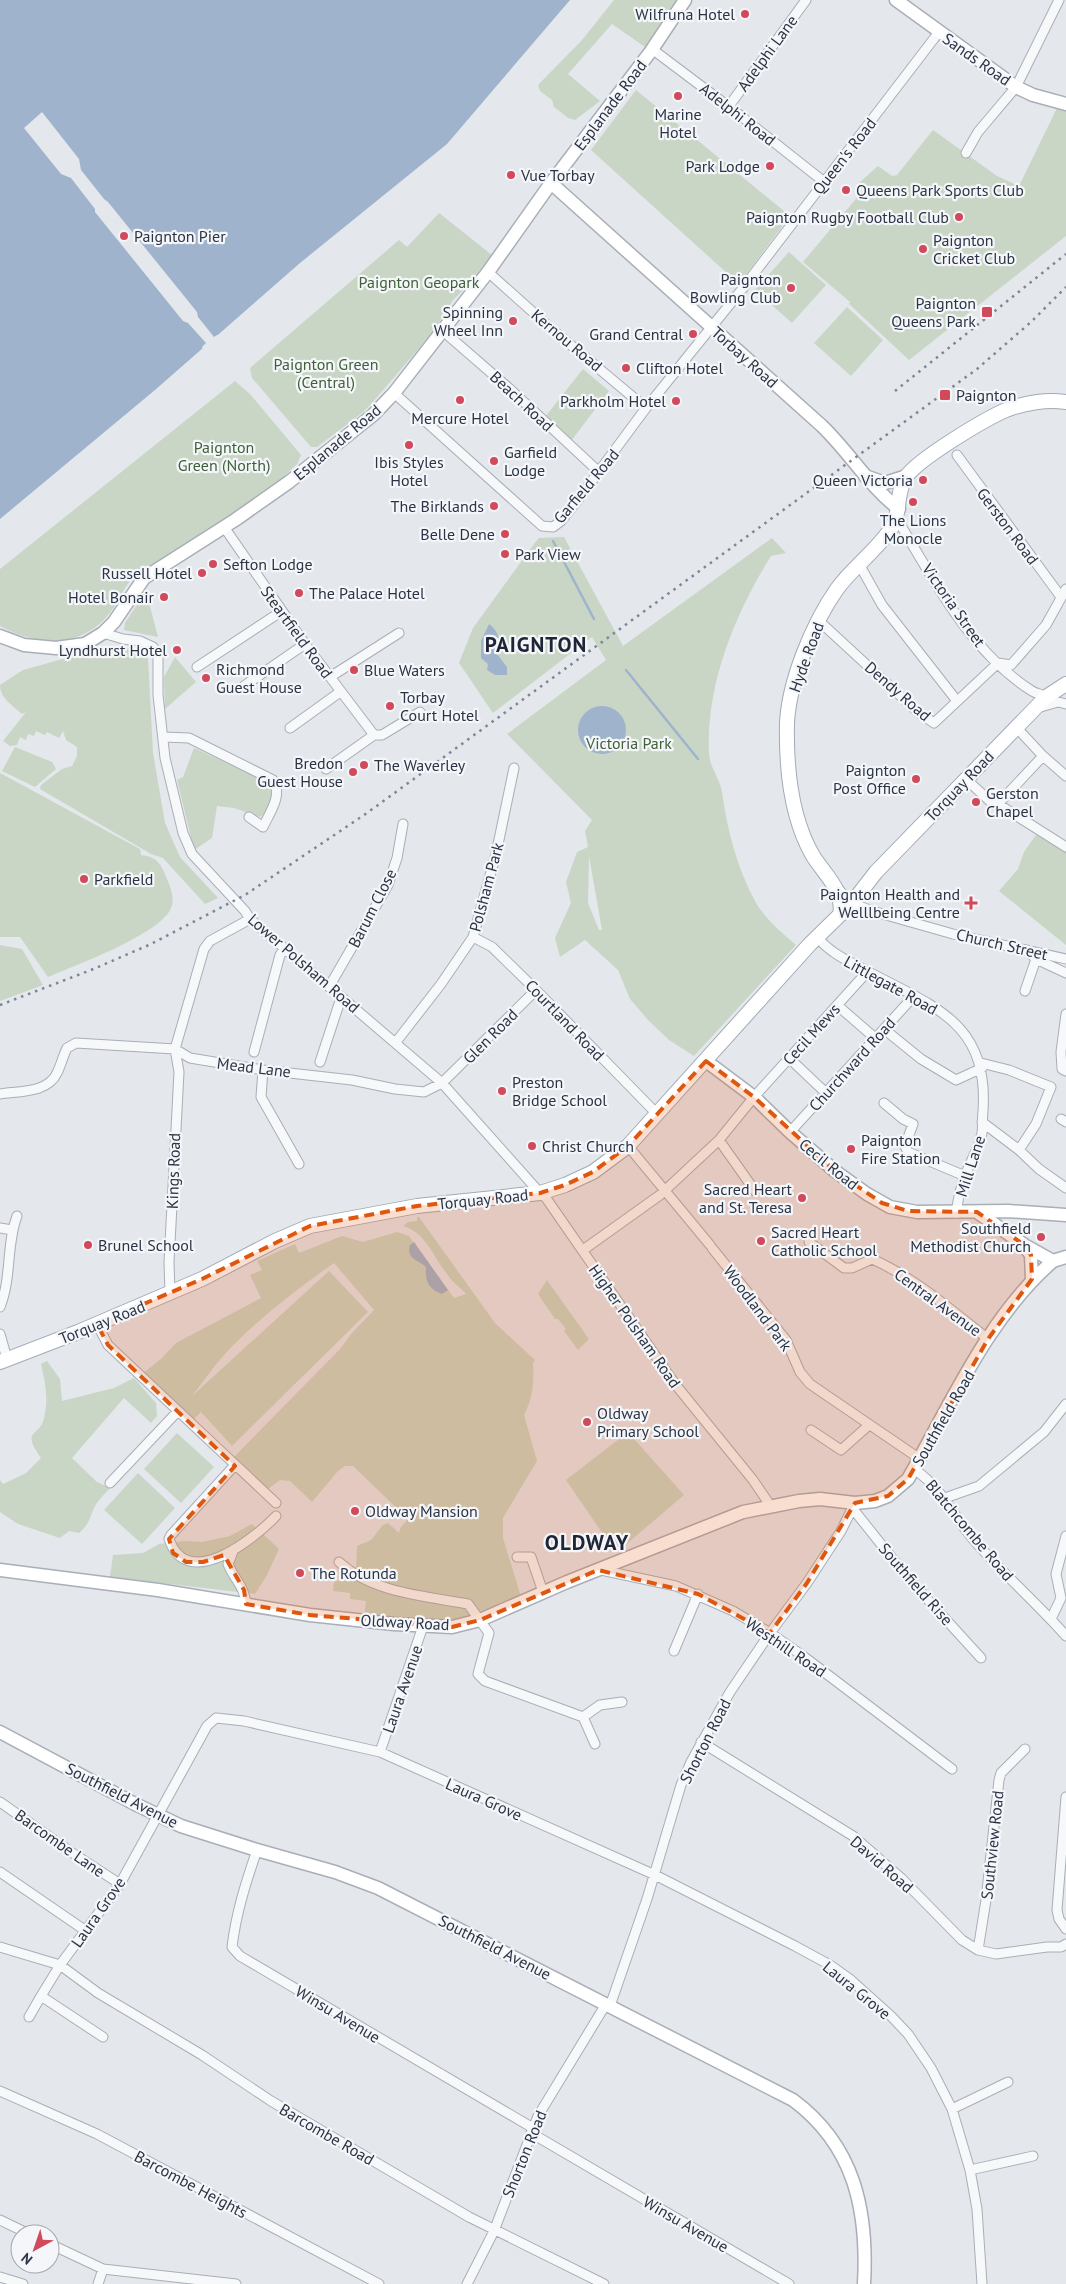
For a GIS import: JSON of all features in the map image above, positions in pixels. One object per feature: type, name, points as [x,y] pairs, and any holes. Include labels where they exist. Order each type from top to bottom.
[{"type":"main road","points":[[906,476],[949,443],[1005,411],[1046,401],[1066,402]]},
{"type":"main road","name":"Hyde Road","points":[[840,915],[842,905],[835,886],[807,843],[798,817],[788,761],[787,722],[794,683],[818,620],[837,589],[890,532],[898,514],[901,487],[906,476]]},
{"type":"main road","name":"Torquay Road","points":[[3,1360],[97,1324],[221,1271],[275,1241],[310,1226],[417,1206],[540,1193],[565,1185],[593,1172],[628,1146],[655,1111],[706,1061],[817,937],[852,903],[868,882],[1034,709],[1050,694],[1066,684]]},
{"type":"main road","points":[[835,886],[853,889],[868,882]]},
{"type":"street","name":"Esplanade Road","points":[[0,636],[24,645],[56,648],[85,644],[103,633],[114,622],[144,578],[224,527],[315,462],[373,415],[394,393],[488,272],[551,183],[652,50],[685,0]]},
{"type":"street","name":"Adelphi Lane","points":[[729,106],[806,0]]},
{"type":"street","name":"Sands Road","points":[[896,0],[1016,87],[1033,95],[1066,104]]},
{"type":"street","points":[[966,153],[978,132],[1016,87],[1059,0]]},
{"type":"street","name":"Queen's Road","points":[[712,327],[823,181],[855,144],[939,32]]},
{"type":"street","name":"Adelphi Road","points":[[652,50],[729,106],[823,181]]},
{"type":"street","name":"Torbay Road","points":[[551,183],[822,426],[844,448],[874,488],[898,514]]},
{"type":"street","name":"Kernou Road","points":[[488,272],[554,331],[646,408]]},
{"type":"street","name":"Garfield Road","points":[[394,393],[542,526],[553,527],[561,521],[646,408],[712,327]]},
{"type":"street","name":"Beach Road","points":[[443,331],[511,390],[599,472]]},
{"type":"street","name":"Gerston Road","points":[[957,455],[1064,593]]},
{"type":"street","points":[[865,476],[885,483],[906,476]]},
{"type":"street","name":"Victoria Street","points":[[898,514],[965,626],[998,663],[1034,692],[1050,694]]},
{"type":"street","name":"Steartfield Road","points":[[224,527],[305,644],[374,735]]},
{"type":"street","points":[[860,564],[882,605],[957,701]]},
{"type":"street","points":[[998,663],[1011,665],[1046,625],[1064,593]]},
{"type":"street","points":[[197,667],[282,611]]},
{"type":"street","name":"Dendy Road","points":[[818,620],[919,713],[934,723],[998,663]]},
{"type":"street","name":"Lower Polsham Road","points":[[103,633],[123,639],[140,641],[153,647],[158,655],[158,695],[165,758],[183,833],[192,854],[248,915],[284,949],[442,1082],[540,1193]]},
{"type":"street","points":[[330,677],[399,633]]},
{"type":"street","points":[[244,686],[305,644]]},
{"type":"street","points":[[290,728],[340,692]]},
{"type":"street","points":[[1034,709],[1058,702],[1066,704]]},
{"type":"street","points":[[326,769],[374,735],[382,735],[420,712]]},
{"type":"street","points":[[1016,727],[1043,756],[1066,776]]},
{"type":"street","points":[[164,737],[189,738],[273,780],[277,786],[277,799],[266,830],[249,817]]},
{"type":"street","points":[[998,804],[1043,756]]},
{"type":"street","name":"Polsham Park","points":[[396,1042],[441,984],[473,936],[496,854],[514,768]]},
{"type":"street","points":[[967,780],[993,804],[998,804],[1066,847]]},
{"type":"street","name":"Barum Close","points":[[328,987],[388,885],[397,858],[403,824]]},
{"type":"street","name":"Hyde Road","points":[[835,886],[852,903]]},
{"type":"street","name":"Church Street","points":[[852,903],[953,934],[1066,959]]},
{"type":"street","points":[[175,1049],[204,949],[210,941],[248,915]]},
{"type":"street","name":"Courtland Road","points":[[473,936],[492,947],[655,1111]]},
{"type":"street","name":"Littlegate Road","points":[[817,937],[825,947],[914,996],[953,1020],[964,1033]]},
{"type":"street","points":[[254,1052],[280,955],[284,949]]},
{"type":"street","points":[[1027,950],[1036,959],[1066,973]]},
{"type":"street","points":[[1025,991],[1036,959]]},
{"type":"street","name":"Cecil Mews","points":[[582,1250],[660,1194],[663,1189],[719,1140],[754,1097],[868,971]]},
{"type":"street","name":"Glen Road","points":[[442,1082],[492,1036],[536,990]]},
{"type":"street","name":"Churchward Road","points":[[790,1132],[914,996]]},
{"type":"street","points":[[320,1062],[339,1004],[343,999]]},
{"type":"street","points":[[837,1005],[875,1038]]},
{"type":"street","points":[[1066,1014],[1061,1052],[1062,1069],[1066,1071]]},
{"type":"street","points":[[884,1029],[921,1059],[956,1080],[982,1066],[1009,1070],[1051,1087],[1036,1124],[1019,1150]]},
{"type":"street","name":"Mill Lane","points":[[956,1213],[965,1176],[982,1134],[984,1088],[982,1066],[964,1033]]},
{"type":"street","name":"Mead Lane","points":[[0,1094],[42,1088],[54,1079],[67,1048],[76,1043],[175,1049],[190,1058],[263,1070],[303,1073],[394,1089],[424,1092],[442,1082]]},
{"type":"street","name":"Kings Road","points":[[170,1293],[169,1262],[179,1072],[175,1049]]},
{"type":"street","points":[[789,1058],[826,1093]]},
{"type":"street","name":"Cecil Road","points":[[706,1061],[754,1097],[790,1132],[835,1171],[867,1194],[890,1207],[908,1211],[956,1213],[1008,1211],[1066,1215]]},
{"type":"street","points":[[263,1070],[261,1097],[299,1164]]},
{"type":"street","points":[[884,1103],[903,1119],[913,1124],[905,1146],[908,1152],[965,1176]]},
{"type":"street","points":[[982,1122],[1019,1150],[1039,1169],[1066,1188]]},
{"type":"street","points":[[719,1140],[755,1191]]},
{"type":"street","name":"Woodland Park","points":[[628,1146],[786,1340],[805,1379],[815,1389],[869,1425],[917,1464]]},
{"type":"street","name":"Higher Polsham Road","points":[[540,1193],[546,1198],[675,1384],[753,1480],[770,1505]]},
{"type":"street","points":[[976,1212],[1023,1244],[1053,1261]]},
{"type":"street","points":[[0,1307],[8,1274],[12,1230],[17,1216]]},
{"type":"street","points":[[0,1228],[12,1230]]},
{"type":"street","name":"Central Avenue","points":[[809,1242],[844,1268],[852,1268],[872,1259],[893,1268],[944,1304],[988,1339]]},
{"type":"street","points":[[1023,1244],[1031,1255],[1032,1279]]},
{"type":"street","name":"Southfield Road","points":[[820,1499],[854,1506],[888,1496],[908,1479],[988,1339],[1032,1279],[1053,1261],[1066,1257]]},
{"type":"street","points":[[97,1324],[108,1345],[276,1503]]},
{"type":"street","points":[[0,1334],[3,1360]]},
{"type":"street","points":[[945,1498],[979,1486],[1044,1432],[1066,1404]]},
{"type":"street","points":[[110,1483],[178,1410]]},
{"type":"street","points":[[810,1430],[840,1450],[869,1425]]},
{"type":"street","name":"Blatchcombe Road","points":[[917,1464],[945,1498],[971,1537],[1001,1571],[1066,1636]]},
{"type":"street","points":[[235,1466],[169,1539],[173,1552],[186,1562],[204,1562],[234,1549],[265,1527],[276,1516]]},
{"type":"street","name":"Oldway Road","points":[[0,1570],[310,1614],[423,1626],[452,1627],[480,1620],[543,1592],[716,1522],[770,1505],[820,1499]]},
{"type":"street","name":"Shorton Road","points":[[467,2284],[494,2230],[538,2116],[608,2005],[655,1875],[681,1785],[701,1742],[730,1692],[807,1583],[854,1506]]},
{"type":"street","name":"Southfield Rise","points":[[854,1506],[908,1578],[981,1658]]},
{"type":"street","points":[[1051,1619],[1061,1598],[1056,1574],[1063,1555],[1066,1536]]},
{"type":"street","points":[[234,1549],[228,1564],[233,1575],[244,1590],[246,1604]]},
{"type":"street","points":[[518,1557],[531,1558],[543,1592]]},
{"type":"street","points":[[339,1562],[348,1570],[383,1588],[468,1604],[489,1633],[478,1670],[481,1678],[490,1684],[583,1717],[595,1744]]},
{"type":"street","name":"Westhill Road","points":[[598,1570],[614,1571],[676,1586],[698,1594],[770,1633],[952,1769]]},
{"type":"street","points":[[674,1651],[698,1594]]},
{"type":"street","name":"Laura Avenue","points":[[380,1752],[423,1626]]},
{"type":"street","points":[[583,1717],[600,1705],[622,1702]]},
{"type":"street","name":"Laura Grove","points":[[29,2017],[60,1965],[120,1884],[207,1726],[216,1718],[244,1721],[380,1752],[655,1875],[795,1946],[830,1965],[851,1980],[908,2034],[932,2068],[952,2109],[970,2170],[977,2209],[982,2284]]},
{"type":"street","name":"Southfield Avenue","points":[[0,1732],[158,1816],[181,1826],[256,1850],[335,1872],[378,1888],[793,2100],[822,2125],[842,2153],[858,2192],[863,2231],[864,2284]]},
{"type":"street","name":"David Road","points":[[701,1742],[852,1836],[902,1879],[962,1940],[978,1950],[996,1954],[1047,1947],[1062,1947],[1066,1944]]},
{"type":"street","name":"Southview Road","points":[[978,1950],[986,1900],[999,1780],[1001,1774],[1025,1749]]},
{"type":"street","points":[[1066,1797],[1057,1910],[1059,1919],[1066,1930]]},
{"type":"street","name":"Barcombe Lane","points":[[0,1802],[120,1884]]},
{"type":"street","name":"Winsu Avenue","points":[[256,1850],[234,1930],[232,1947],[240,1956],[789,2284]]},
{"type":"street","points":[[0,1872],[86,1931]]},
{"type":"street","points":[[0,1947],[60,1965]]},
{"type":"street","name":"Barcombe Road","points":[[60,1965],[98,1993],[202,2055],[271,2101],[494,2230],[604,2284]]},
{"type":"street","points":[[41,1996],[102,2037]]},
{"type":"street","points":[[952,2109],[1008,2082]]},
{"type":"street","name":"Barcombe Heights","points":[[0,2091],[97,2134],[379,2284]]},
{"type":"street","points":[[970,2170],[1033,2156]]},
{"type":"street","points":[[60,2249],[102,2269],[236,2284]]},
{"type":"street","points":[[98,2284],[102,2269]]},
{"type":"street","points":[[0,2277],[23,2284]]},
{"type":"highlighted area","points":[[706,1061],[754,1097],[835,1171],[882,1203],[908,1211],[977,1212],[1023,1244],[1031,1255],[1032,1279],[988,1339],[908,1479],[888,1496],[855,1503],[807,1583],[770,1633],[698,1594],[598,1570],[480,1620],[452,1627],[310,1615],[246,1604],[244,1590],[224,1555],[203,1562],[186,1562],[173,1553],[169,1539],[235,1466],[108,1345],[97,1324],[202,1279],[310,1226],[417,1206],[540,1193],[565,1185],[593,1172],[628,1146]]},
{"type":"green space","points":[[614,0],[678,0],[645,47],[612,24],[568,74],[600,101],[575,120],[568,118],[554,107],[552,100],[540,91],[538,85],[582,40]]},
{"type":"green space","points":[[636,90],[790,216],[739,284],[591,150]]},
{"type":"green space","points":[[1057,108],[1066,109],[1066,236],[909,360],[849,304],[850,302],[803,262],[865,188],[859,183],[878,166],[892,176],[897,175],[933,130],[997,176],[1019,186]]},
{"type":"green space","points":[[439,213],[492,255],[470,283],[453,300],[433,332],[372,403],[362,413],[317,447],[311,447],[252,378],[250,368],[399,240],[407,247]]},
{"type":"green space","name":"Paignton Bowling Club","points":[[789,252],[826,285],[792,323],[755,290]]},
{"type":"green space","points":[[847,307],[883,340],[851,376],[814,343]]},
{"type":"green space","points":[[583,369],[609,391],[571,441],[545,417]]},
{"type":"green space","name":"Paignton Green (North)","points":[[235,381],[250,394],[301,455],[297,464],[277,483],[228,519],[137,574],[127,585],[112,610],[101,623],[88,632],[75,638],[60,641],[45,640],[30,638],[0,626],[0,569]]},
{"type":"green space","name":"Victoria Park","points":[[564,537],[623,646],[772,538],[786,553],[771,556],[746,602],[725,650],[712,701],[709,727],[709,758],[721,787],[734,848],[743,875],[755,901],[773,924],[796,945],[694,1056],[669,1040],[648,1020],[630,999],[618,970],[585,940],[560,957],[555,938],[571,903],[566,882],[577,852],[588,847],[585,831],[592,820],[507,734],[606,660],[592,637],[493,713],[459,663],[473,628],[539,538]],"holes":[[[589,856],[602,930],[599,930],[588,903]]]},
{"type":"green space","points":[[146,591],[158,637],[124,630],[125,623]]},
{"type":"green space","points":[[121,647],[139,650],[148,658],[153,753],[165,823],[180,857],[218,898],[205,904],[163,858],[151,854],[40,789],[41,785],[62,769],[72,766],[77,756],[77,747],[66,740],[63,731],[59,738],[47,732],[45,735],[36,731],[34,736],[28,734],[26,740],[20,737],[17,745],[10,746],[3,741],[26,712],[22,714],[8,701],[2,694],[0,685],[23,670],[88,652]]},
{"type":"green space","points":[[175,657],[196,682],[165,709],[164,677]]},
{"type":"green space","points":[[15,747],[52,762],[56,769],[35,787],[2,771]]},
{"type":"green space","points":[[194,748],[260,778],[271,786],[274,797],[265,813],[260,817],[234,808],[217,806],[212,838],[194,850],[177,780],[183,777]]},
{"type":"green space","name":"Parkfield","points":[[0,773],[140,849],[141,855],[151,857],[158,862],[165,874],[173,897],[171,908],[164,918],[135,938],[116,948],[48,977],[20,937],[0,937]]},
{"type":"green space","points":[[1038,832],[1066,849],[1066,945],[999,891],[1018,869],[1024,852]]},
{"type":"green space","points":[[0,945],[22,949],[43,985],[0,1001]]},
{"type":"green space","points":[[417,1217],[419,1217],[495,1323],[535,1360],[533,1363],[531,1396],[524,1415],[537,1461],[503,1518],[503,1538],[522,1600],[451,1625],[364,1617],[366,1601],[350,1599],[350,1593],[333,1591],[334,1582],[343,1580],[346,1577],[348,1578],[356,1569],[357,1546],[371,1540],[383,1525],[388,1523],[399,1533],[401,1527],[408,1519],[353,1466],[345,1466],[338,1471],[312,1502],[290,1481],[280,1480],[268,1489],[233,1458],[340,1349],[374,1310],[334,1263],[263,1317],[237,1341],[192,1396],[329,1271],[368,1312],[232,1446],[201,1412],[192,1421],[142,1374],[161,1359],[176,1343],[261,1298],[250,1275],[262,1270],[257,1261],[295,1244],[299,1253],[342,1236],[363,1242],[397,1232],[409,1236],[454,1298],[466,1294],[449,1277],[423,1239],[411,1229],[403,1226],[408,1222],[417,1221]]},
{"type":"green space","points":[[547,1280],[589,1339],[578,1350],[564,1331],[566,1329],[558,1319],[555,1319],[538,1294]]},
{"type":"green space","points":[[47,1361],[60,1379],[62,1401],[114,1388],[134,1378],[156,1403],[157,1416],[151,1423],[124,1398],[72,1458],[97,1482],[110,1488],[97,1503],[83,1530],[79,1533],[69,1531],[60,1538],[18,1524],[0,1512],[0,1480],[3,1484],[26,1473],[41,1458],[32,1442],[32,1437],[42,1424],[44,1418],[46,1391],[41,1364]]},
{"type":"green space","points":[[628,1432],[684,1495],[616,1553],[566,1480]]},
{"type":"green space","points":[[177,1433],[214,1467],[181,1503],[144,1469]]},
{"type":"green space","points":[[138,1473],[175,1508],[142,1544],[104,1510]]},
{"type":"green space","points":[[252,1524],[279,1549],[267,1575],[255,1594],[110,1577],[113,1555],[143,1553],[159,1544],[185,1541],[202,1542],[230,1536]]},
{"type":"water","points":[[0,0],[570,0],[447,144],[300,263],[155,390],[0,519]]},
{"type":"water","points":[[489,624],[498,635],[501,649],[497,654],[507,667],[507,675],[495,675],[487,670],[488,664],[481,658],[481,641]]},
{"type":"water","points":[[602,706],[611,708],[619,713],[624,721],[626,730],[624,739],[619,747],[611,752],[602,754],[593,752],[585,747],[580,739],[578,730],[580,721],[585,713],[593,708]]},
{"type":"water","points":[[414,1242],[448,1290],[442,1294],[433,1290],[428,1284],[426,1267],[411,1256],[410,1245]]},
{"type":"pier","name":"Paignton Pier","points":[[42,112],[79,159],[81,170],[197,312],[198,317],[214,337],[217,335],[220,337],[204,351],[202,347],[206,343],[188,323],[183,321],[95,212],[95,209],[71,178],[61,174],[24,128]]},
{"type":"waterway","points":[[553,541],[594,619]]},
{"type":"waterway","points":[[626,670],[698,759]]},
{"type":"railway","points":[[895,391],[1066,254]]},
{"type":"railway","points":[[0,1005],[91,970],[149,945],[245,895],[367,813],[977,369],[1031,322],[1066,287]]},
{"type":"place","name":"Wilfruna Hotel","points":[[745,14]]},
{"type":"place","name":"Marine Hotel","points":[[678,96]]},
{"type":"place","name":"Park Lodge","points":[[770,166]]},
{"type":"place","name":"Vue Torbay","points":[[511,175]]},
{"type":"place","name":"Queens Park Sports Club","points":[[846,190]]},
{"type":"place","name":"Paignton Rugby Football Club","points":[[959,217]]},
{"type":"place","name":"Paignton Pier","points":[[124,236]]},
{"type":"place","name":"Paignton Cricket Club","points":[[923,249]]},
{"type":"place","name":"Paignton Bowling Club","points":[[791,288]]},
{"type":"place","name":"Paignton Queens Park","points":[[987,312]]},
{"type":"place","name":"Spinning Wheel Inn","points":[[513,321]]},
{"type":"place","name":"Grand Central","points":[[693,334]]},
{"type":"place","name":"Clifton Hotel","points":[[626,368]]},
{"type":"place","name":"Paignton","points":[[945,395]]},
{"type":"place","name":"Mercure Hotel","points":[[460,400]]},
{"type":"place","name":"Parkholm Hotel","points":[[676,401]]},
{"type":"place","name":"Ibis Styles Hotel","points":[[409,445]]},
{"type":"place","name":"Garfield Lodge","points":[[494,461]]},
{"type":"place","name":"Queen Victoria","points":[[923,480]]},
{"type":"place","name":"The Lions Monocle","points":[[913,502]]},
{"type":"place","name":"The Birklands","points":[[494,506]]},
{"type":"place","name":"Belle Dene","points":[[505,534]]},
{"type":"place","name":"Park View","points":[[505,554]]},
{"type":"place","name":"Sefton Lodge","points":[[213,564]]},
{"type":"place","name":"Russell Hotel","points":[[202,573]]},
{"type":"place","name":"The Palace Hotel","points":[[299,593]]},
{"type":"place","name":"Hotel Bonair","points":[[164,597]]},
{"type":"place","name":"Lyndhurst Hotel","points":[[177,650]]},
{"type":"place","name":"Blue Waters","points":[[354,670]]},
{"type":"place","name":"Richmond Guest House","points":[[206,678]]},
{"type":"place","name":"Torbay Court Hotel","points":[[390,706]]},
{"type":"place","name":"The Waverley","points":[[364,765]]},
{"type":"place","name":"Bredon Guest House","points":[[353,772]]},
{"type":"place","name":"Paignton Post Office","points":[[916,779]]},
{"type":"place","name":"Gerston Chapel","points":[[976,802]]},
{"type":"place","name":"Parkfield","points":[[84,879]]},
{"type":"place","name":"Paignton Health and Welllbeing Centre","points":[[971,903]]},
{"type":"place","name":"Preston Bridge School","points":[[502,1091]]},
{"type":"place","name":"Christ Church","points":[[532,1146]]},
{"type":"place","name":"Paignton Fire Station","points":[[851,1149]]},
{"type":"place","name":"Sacred Heart and St. Teresa","points":[[802,1198]]},
{"type":"place","name":"Southfield Methodist Church","points":[[1041,1237]]},
{"type":"place","name":"Sacred Heart Catholic School","points":[[761,1241]]},
{"type":"place","name":"Brunel School","points":[[88,1245]]},
{"type":"place","name":"Oldway Primary School","points":[[587,1422]]},
{"type":"place","name":"Oldway Mansion","points":[[355,1511]]},
{"type":"place","name":"The Rotunda","points":[[300,1573]]},
{"type":"district","name":"PAIGNTON","points":[[536,644]]},
{"type":"district","name":"OLDWAY","points":[[587,1542]]},
{"type":"park label","name":"Paignton Geopark","points":[[419,282]]},
{"type":"park label","name":"Paignton Green (Central)","points":[[326,373]]}]
